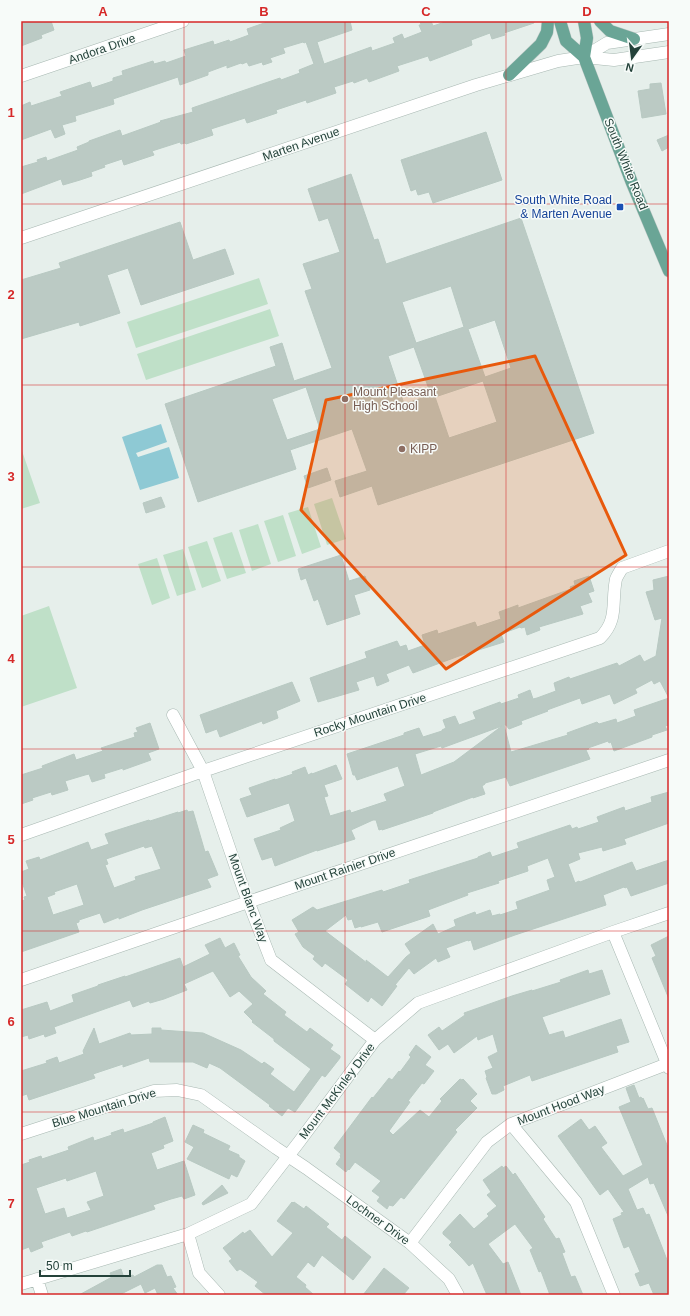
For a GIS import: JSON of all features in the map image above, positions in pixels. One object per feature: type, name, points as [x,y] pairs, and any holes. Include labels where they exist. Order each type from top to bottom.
[{"type":"main road","points":[[509,76],[541,44],[547,32],[548,21]]},
{"type":"main road","name":"South White Road","points":[[560,21],[566,41],[584,57],[632,183],[669,271]]},
{"type":"main road","name":"South White Road","points":[[584,21],[587,38],[584,57]]},
{"type":"main road","points":[[600,21],[610,31],[634,39]]},
{"type":"street","name":"Andora Drive","points":[[21,76],[183,21]]},
{"type":"street","points":[[584,57],[608,43],[669,34]]},
{"type":"street","points":[[584,57],[614,60],[669,52]]},
{"type":"street","name":"Marten Avenue","points":[[21,238],[454,92],[558,61],[584,57]]},
{"type":"street","name":"Rocky Mountain Drive","points":[[21,835],[203,771],[600,638],[607,631],[612,620],[616,578],[622,568],[669,551]]},
{"type":"street","name":"Mount Blanc Way","points":[[173,715],[203,771],[248,902],[272,960],[375,1040]]},
{"type":"street","name":"Mount Rainier Drive","points":[[21,980],[669,760]]},
{"type":"street","name":"Mount McKinley Drive","points":[[21,1284],[188,1234],[251,1204],[375,1040],[418,1003],[669,913]]},
{"type":"street","points":[[614,932],[668,1066]]},
{"type":"street","name":"Mount Hood Way","points":[[410,1244],[487,1142],[511,1124],[668,1066]]},
{"type":"street","name":"Blue Mountain Drive","points":[[21,1134],[154,1091],[177,1090],[201,1095],[288,1156]]},
{"type":"street","points":[[511,1124],[576,1202],[614,1295]]},
{"type":"street","name":"Lochner Drive","points":[[288,1156],[410,1244],[448,1279],[458,1295]]},
{"type":"street","points":[[188,1234],[199,1273],[219,1295]]},
{"type":"street","points":[[37,1279],[42,1295]]},
{"type":"highlighted area","points":[[535,356],[626,555],[446,669],[301,510],[326,400]]},
{"type":"green space","points":[[259,278],[268,304],[136,348],[127,322]]},
{"type":"green space","points":[[270,309],[279,336],[146,380],[137,354]]},
{"type":"green space","points":[[21,448],[40,503],[21,509]]},
{"type":"green space","points":[[332,498],[346,539],[327,545],[314,504]]},
{"type":"green space","points":[[308,507],[321,547],[302,554],[288,513]]},
{"type":"green space","points":[[283,515],[296,556],[278,562],[264,521]]},
{"type":"green space","points":[[258,524],[271,564],[252,571],[239,530]]},
{"type":"green space","points":[[232,532],[246,573],[227,579],[213,538]]},
{"type":"green space","points":[[207,541],[221,581],[202,588],[188,547]]},
{"type":"green space","points":[[183,549],[196,590],[177,596],[163,555]]},
{"type":"green space","points":[[157,558],[170,598],[152,605],[138,564]]},
{"type":"green space","points":[[49,606],[77,688],[21,707],[21,616]]},
{"type":"water","points":[[161,424],[167,442],[136,453],[138,457],[169,447],[179,478],[140,490],[122,437]]},
{"type":"building","points":[[21,21],[51,21],[54,30],[41,35],[42,38],[21,46]]},
{"type":"building","points":[[270,21],[350,21],[352,30],[317,42],[324,64],[371,47],[372,51],[395,43],[393,38],[402,34],[404,39],[422,32],[419,25],[421,25],[420,21],[431,21],[433,26],[448,21],[534,21],[534,23],[504,33],[505,35],[492,39],[490,33],[471,40],[472,45],[430,61],[428,56],[397,66],[399,71],[369,82],[367,78],[354,83],[353,81],[334,87],[336,93],[307,103],[306,100],[276,110],[277,113],[247,123],[245,118],[211,129],[213,135],[186,144],[181,144],[180,142],[152,151],[154,155],[124,165],[122,159],[104,165],[105,167],[91,172],[92,176],[80,180],[63,185],[61,179],[21,194],[21,167],[38,162],[37,160],[46,157],[47,161],[78,150],[77,147],[89,141],[120,130],[122,136],[161,122],[160,121],[193,112],[192,108],[280,78],[281,80],[300,73],[299,70],[314,64],[306,42],[303,42],[283,48],[285,53],[270,58],[272,62],[263,65],[262,62],[249,66],[247,62],[227,68],[227,65],[208,72],[208,75],[180,85],[178,77],[113,99],[114,104],[75,116],[76,121],[62,125],[65,134],[55,138],[51,129],[21,140],[21,106],[30,102],[31,106],[62,96],[60,92],[90,82],[92,88],[113,81],[113,78],[123,75],[122,71],[153,61],[154,64],[165,61],[166,63],[186,56],[184,50],[213,41],[214,45],[229,40],[230,42],[249,35],[247,29]]},
{"type":"building","points":[[661,83],[666,114],[642,118],[638,91],[650,89],[650,84]]},
{"type":"building","points":[[486,132],[502,180],[433,203],[429,192],[418,195],[416,189],[411,191],[401,160]]},
{"type":"building","points":[[669,135],[669,147],[662,151],[657,140]]},
{"type":"building","points":[[351,174],[374,240],[378,239],[386,264],[521,218],[594,433],[378,505],[372,486],[340,497],[335,481],[367,471],[352,429],[290,450],[296,469],[198,502],[165,404],[276,366],[270,347],[282,343],[294,381],[332,368],[305,291],[312,289],[303,264],[340,252],[328,218],[319,221],[308,189]],"holes":[[[451,286],[464,327],[416,343],[402,302]],[[495,320],[511,368],[485,377],[468,329]],[[414,347],[431,395],[404,404],[388,356]],[[483,381],[497,422],[449,438],[435,397]],[[306,387],[320,429],[287,440],[272,399]]]},
{"type":"building","points":[[180,222],[193,260],[225,249],[234,274],[141,305],[128,268],[107,275],[120,313],[80,326],[79,322],[21,339],[21,280],[61,268],[59,263]]},
{"type":"building","points":[[327,468],[331,480],[308,488],[304,476]]},
{"type":"building","points":[[161,497],[165,507],[146,513],[143,503]]},
{"type":"building","points":[[341,555],[349,581],[365,576],[370,590],[354,595],[360,614],[327,625],[318,599],[314,601],[306,578],[301,580],[298,569]]},
{"type":"building","points":[[589,576],[594,591],[588,593],[592,602],[580,606],[583,614],[539,627],[540,630],[527,635],[525,627],[520,627],[501,634],[504,642],[459,656],[413,673],[409,665],[386,674],[389,681],[377,686],[374,676],[356,682],[359,690],[318,702],[310,678],[367,658],[365,652],[397,641],[400,647],[406,645],[408,651],[425,645],[422,635],[437,630],[438,634],[475,622],[477,627],[501,619],[499,612],[518,605],[518,608],[571,589],[570,587],[575,585],[574,581]]},
{"type":"building","points":[[669,576],[669,698],[669,725],[665,726],[667,730],[614,751],[611,742],[609,743],[608,741],[588,748],[589,749],[586,750],[590,759],[510,786],[506,777],[485,783],[482,786],[485,794],[382,830],[379,830],[376,820],[373,820],[351,830],[355,839],[317,850],[275,866],[272,857],[262,860],[254,839],[281,830],[280,828],[295,821],[289,803],[247,817],[240,799],[252,795],[249,788],[293,774],[292,772],[305,767],[308,775],[336,765],[342,779],[324,785],[328,796],[324,797],[330,816],[350,810],[351,813],[387,801],[384,794],[405,786],[398,766],[357,780],[355,775],[353,775],[347,754],[404,735],[404,733],[419,728],[423,737],[442,731],[446,728],[443,720],[455,716],[459,725],[476,719],[473,712],[500,702],[501,704],[519,698],[518,695],[530,690],[533,699],[537,698],[556,691],[554,683],[569,677],[570,679],[617,663],[619,666],[640,655],[644,662],[656,656],[662,618],[655,620],[646,592],[654,590],[653,580]],"holes":[[[652,680],[654,684],[660,681],[669,698],[634,710],[636,716],[617,723],[616,719],[599,724],[597,722],[567,733],[568,735],[511,752],[504,725],[506,725],[509,729],[522,724],[521,721],[580,698],[582,704],[610,694],[614,704],[637,693],[635,689]],[[502,726],[454,762],[421,775],[415,754],[441,746],[442,748]]]},
{"type":"building","points":[[292,682],[300,701],[276,711],[278,718],[263,724],[262,721],[220,737],[217,729],[206,733],[200,715]]},
{"type":"building","points":[[150,723],[159,749],[148,753],[151,760],[123,770],[123,768],[104,774],[105,778],[92,782],[89,774],[65,781],[68,790],[52,795],[51,792],[32,798],[33,800],[21,804],[21,775],[43,768],[42,766],[74,754],[76,760],[103,751],[101,748],[135,737],[134,733],[138,732],[136,728]]},
{"type":"building","points":[[669,792],[669,823],[624,839],[626,844],[603,851],[602,847],[578,853],[580,859],[568,864],[575,883],[632,862],[636,871],[669,860],[669,883],[631,896],[627,887],[624,887],[603,895],[606,905],[474,950],[471,940],[446,948],[450,957],[438,962],[436,958],[414,974],[409,968],[395,985],[397,986],[382,1006],[371,997],[368,1002],[345,984],[348,980],[325,963],[322,967],[313,959],[315,956],[303,947],[295,934],[299,932],[292,920],[313,907],[317,910],[382,890],[383,892],[410,883],[409,880],[478,858],[490,852],[492,857],[519,848],[517,843],[570,825],[572,829],[577,827],[578,829],[599,822],[597,817],[624,807],[625,811],[652,802],[651,797]],"holes":[[[548,858],[555,877],[547,880],[550,890],[516,902],[518,909],[492,916],[490,910],[476,915],[475,912],[454,920],[456,926],[438,934],[433,924],[405,944],[411,953],[388,977],[325,931],[346,915],[348,920],[352,919],[355,928],[378,922],[382,932],[430,916],[428,910],[468,895],[467,893],[499,883],[498,881],[528,871],[527,866]]]},
{"type":"building","points":[[187,810],[188,812],[193,811],[205,852],[208,851],[218,875],[207,879],[211,887],[104,923],[100,913],[79,920],[79,922],[76,923],[79,932],[21,952],[21,901],[25,900],[24,897],[27,896],[21,879],[21,872],[29,869],[26,861],[39,857],[40,860],[88,842],[91,850],[109,844],[105,834],[149,820],[150,821]],"holes":[[[144,846],[145,848],[152,846],[161,869],[135,877],[136,880],[114,888],[105,865],[108,864],[106,859]],[[77,884],[84,905],[53,915],[47,897],[55,894],[54,892]]]},
{"type":"building","points":[[669,936],[669,999],[652,958],[656,956],[651,945]]},
{"type":"building","points":[[220,938],[225,948],[234,943],[240,955],[238,956],[251,977],[266,991],[263,994],[286,1012],[284,1015],[307,1032],[310,1028],[333,1045],[330,1049],[340,1056],[325,1077],[322,1075],[295,1112],[288,1108],[282,1116],[269,1106],[270,1105],[220,1068],[209,1063],[207,1068],[193,1062],[150,1062],[149,1058],[123,1067],[123,1064],[93,1074],[95,1078],[29,1100],[27,1094],[21,1096],[21,1071],[47,1063],[46,1061],[57,1057],[59,1063],[84,1054],[83,1051],[94,1028],[99,1044],[130,1033],[131,1035],[152,1034],[152,1028],[203,1033],[241,1050],[262,1064],[264,1062],[274,1069],[270,1074],[294,1092],[311,1069],[252,1022],[253,1021],[244,1012],[253,1004],[239,991],[230,997],[213,971],[184,984],[187,990],[164,999],[150,1003],[149,1001],[133,1007],[130,1000],[54,1027],[56,1033],[45,1037],[44,1034],[29,1039],[28,1035],[21,1037],[21,1010],[47,1002],[50,1011],[74,1002],[72,995],[180,958],[183,967],[210,954],[205,945]]},
{"type":"building","points":[[588,970],[589,974],[602,970],[610,994],[542,1017],[549,1035],[563,1031],[565,1038],[621,1019],[629,1042],[616,1046],[618,1052],[532,1081],[530,1075],[503,1086],[504,1090],[496,1094],[492,1094],[485,1071],[493,1068],[488,1057],[498,1052],[493,1034],[478,1040],[477,1036],[454,1053],[448,1044],[439,1050],[428,1035],[439,1027],[442,1031],[465,1015],[464,1013],[512,996],[561,982],[560,980]]},
{"type":"building","points":[[416,1045],[431,1057],[425,1065],[434,1071],[424,1084],[422,1083],[408,1101],[410,1102],[389,1131],[393,1135],[420,1110],[429,1117],[442,1101],[440,1099],[460,1079],[463,1079],[477,1094],[470,1101],[477,1108],[455,1130],[457,1132],[404,1199],[401,1197],[393,1206],[389,1205],[387,1209],[377,1201],[380,1197],[372,1191],[381,1181],[355,1162],[346,1172],[336,1164],[341,1157],[341,1154],[334,1148],[372,1097],[373,1098],[389,1078],[392,1080],[399,1071],[400,1072],[411,1057],[409,1055]]},
{"type":"building","points":[[634,1085],[639,1098],[643,1098],[648,1109],[652,1108],[669,1150],[669,1218],[654,1183],[650,1184],[648,1177],[628,1189],[637,1210],[643,1208],[646,1215],[649,1214],[669,1265],[669,1295],[654,1295],[649,1283],[640,1286],[635,1274],[640,1272],[629,1246],[624,1248],[613,1219],[622,1215],[621,1213],[624,1212],[608,1189],[600,1195],[558,1136],[581,1119],[589,1130],[595,1126],[607,1143],[601,1147],[623,1176],[643,1165],[619,1107],[631,1102],[626,1088]]},
{"type":"building","points":[[165,1117],[173,1141],[163,1145],[164,1148],[151,1153],[157,1170],[184,1161],[195,1195],[184,1199],[182,1196],[153,1205],[155,1209],[87,1232],[86,1231],[72,1236],[70,1232],[41,1242],[43,1247],[31,1252],[29,1247],[21,1250],[21,1165],[30,1162],[29,1160],[41,1156],[42,1159],[69,1150],[68,1147],[93,1137],[94,1141],[112,1135],[111,1133],[123,1129],[124,1133]],"holes":[[[96,1171],[104,1196],[87,1202],[91,1210],[67,1218],[64,1208],[45,1214],[36,1188],[66,1178],[67,1181]]]},
{"type":"building","points":[[193,1125],[204,1130],[203,1133],[230,1146],[228,1150],[239,1155],[239,1157],[245,1161],[237,1177],[231,1174],[229,1179],[187,1159],[194,1147],[185,1142]]},
{"type":"building","points":[[502,1166],[503,1168],[506,1166],[513,1175],[515,1173],[545,1217],[543,1219],[556,1239],[559,1238],[565,1252],[562,1253],[571,1277],[575,1276],[583,1295],[550,1295],[541,1271],[539,1272],[530,1250],[533,1248],[515,1224],[488,1244],[503,1264],[508,1262],[521,1295],[487,1295],[473,1263],[469,1266],[449,1245],[452,1242],[443,1234],[443,1232],[460,1214],[474,1229],[489,1216],[487,1214],[497,1206],[487,1195],[491,1192],[483,1180]]},
{"type":"building","points":[[222,1185],[228,1193],[203,1205],[202,1203]]},
{"type":"building","points":[[292,1202],[304,1209],[306,1206],[329,1224],[326,1227],[342,1240],[345,1236],[371,1257],[353,1280],[322,1255],[314,1267],[308,1262],[296,1277],[306,1285],[305,1287],[314,1295],[266,1295],[255,1286],[258,1282],[240,1269],[237,1271],[229,1261],[232,1259],[223,1248],[243,1232],[244,1234],[250,1230],[272,1257],[293,1233],[277,1221]]},
{"type":"building","points":[[157,1265],[162,1265],[167,1277],[171,1276],[176,1287],[173,1288],[178,1295],[158,1295],[155,1288],[145,1293],[141,1284],[119,1295],[79,1295],[112,1277],[110,1273],[121,1269],[124,1278],[133,1275],[134,1277]]},
{"type":"building","points":[[384,1268],[409,1288],[403,1295],[363,1295]]},
{"type":"place","name":"South White Road & Marten Avenue","points":[[620,207]]},
{"type":"place","name":"Mount Pleasant High School","points":[[345,399]]},
{"type":"place","name":"KIPP","points":[[402,449]]}]
